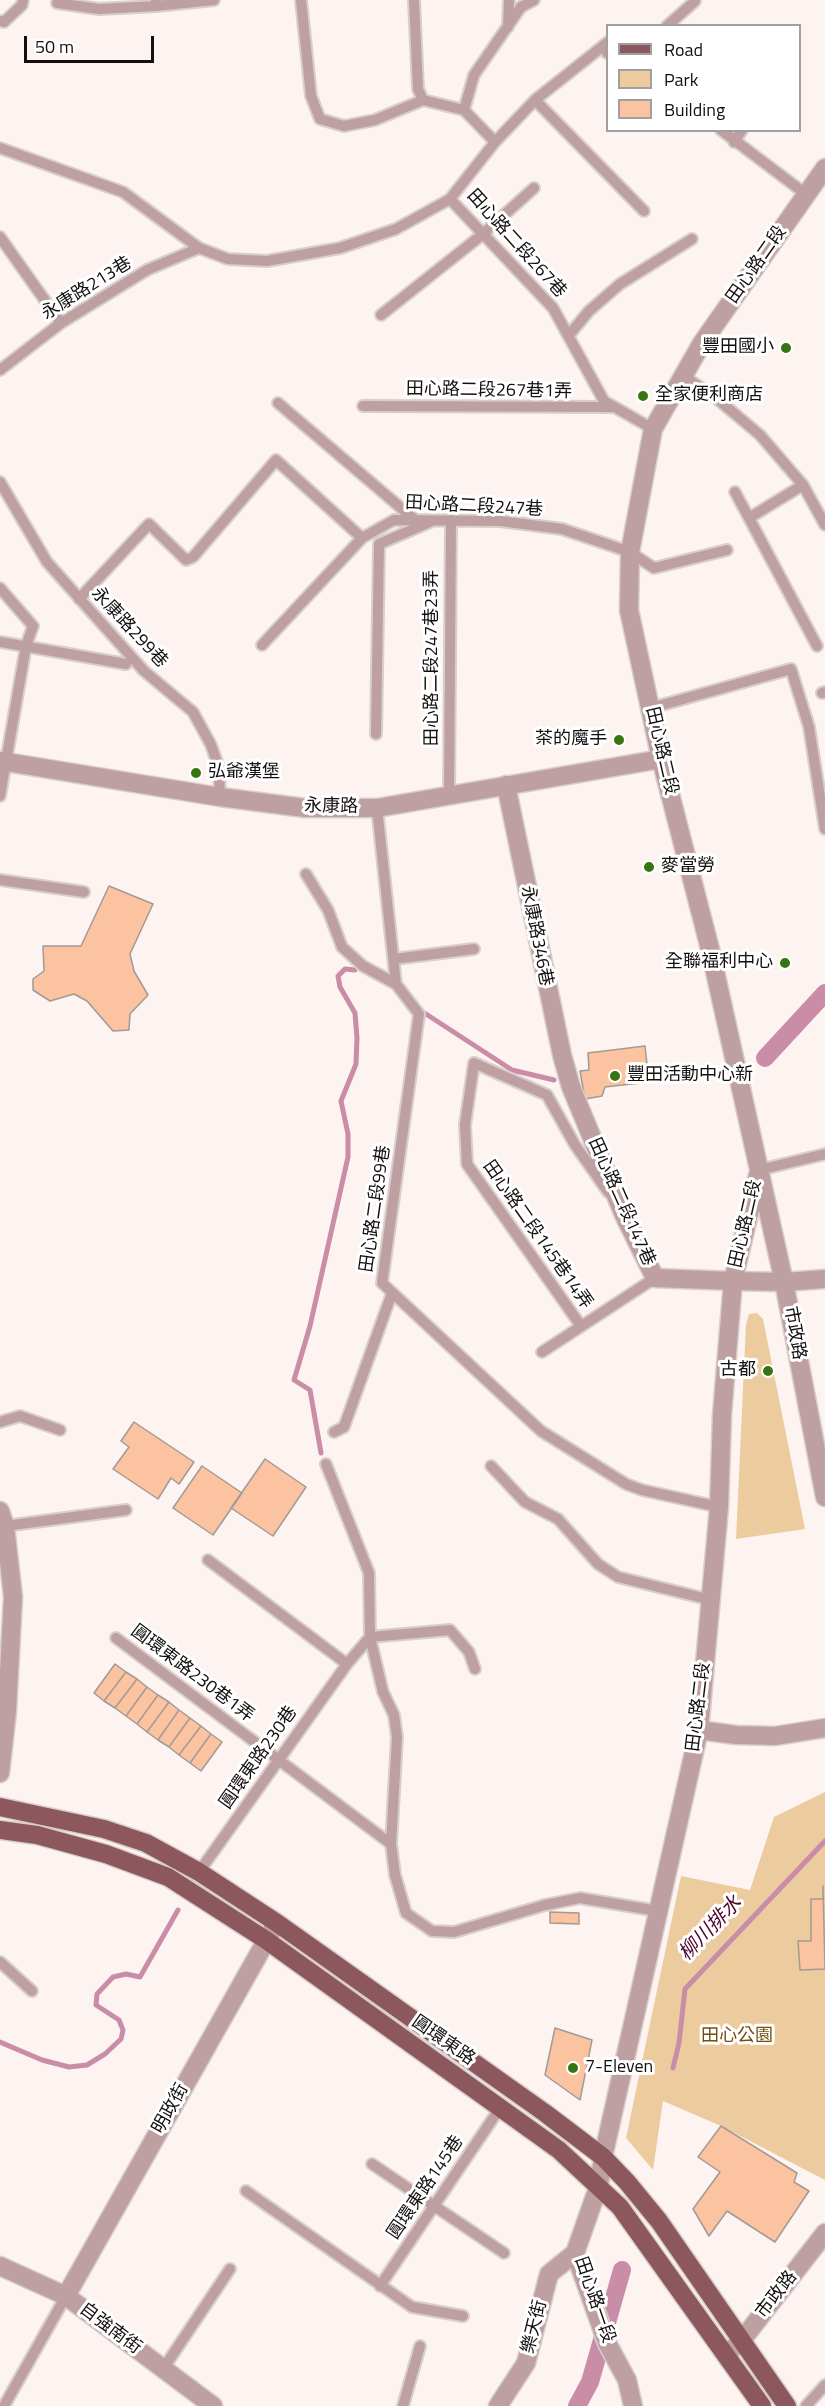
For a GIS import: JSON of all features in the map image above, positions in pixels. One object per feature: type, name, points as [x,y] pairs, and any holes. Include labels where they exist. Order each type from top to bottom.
[{"type":"main road","name":"圓環東路","points":[[0,1807],[104,1829],[146,1843],[199,1872],[277,1923],[545,2113],[603,2157],[659,2221],[787,2406]]},
{"type":"main road","name":"圓環東路","points":[[0,1830],[37,1835],[94,1851],[168,1877],[266,1940],[559,2150],[620,2206],[762,2406]]},
{"type":"street","name":"田心路二段","points":[[603,2157],[699,1730],[719,1507],[722,1415],[733,1281],[759,1170],[710,949],[661,759],[629,610],[630,552],[653,429],[682,375],[825,168]]},
{"type":"street","name":"永康路","points":[[2,761],[220,797],[305,808],[377,808],[661,759]]},
{"type":"street","name":"永康路346巷","points":[[506,785],[544,976],[571,1087]]},
{"type":"street","name":"田心路二段147巷","points":[[571,1087],[624,1215],[655,1278],[784,1282],[825,1279]]},
{"type":"street","name":"市政路","points":[[759,1170],[784,1282],[825,1497]]},
{"type":"street","points":[[0,1773],[13,1597],[2,1519]]},
{"type":"street","points":[[699,1730],[736,1735],[775,1736],[825,1728]]},
{"type":"street","name":"明政街","points":[[66,2296],[277,1923]]},
{"type":"street","name":"田心路一段","points":[[603,2157],[599,2185],[575,2253],[607,2343],[627,2380],[633,2406]]},
{"type":"street","name":"市政路","points":[[727,2354],[742,2340],[825,2233]]},
{"type":"street","name":"樂天街","points":[[498,2406],[526,2363],[549,2274],[575,2253]]},
{"type":"street","name":"自強南街","points":[[0,2266],[66,2296],[213,2406]]},
{"type":"lane","points":[[0,21],[10,16],[22,5],[23,0]]},
{"type":"lane","points":[[57,3],[99,9],[214,0]]},
{"type":"lane","points":[[301,0],[311,96],[320,119],[344,126],[375,120],[423,100],[464,110],[495,142]]},
{"type":"lane","points":[[414,0],[418,89],[423,100]]},
{"type":"lane","points":[[508,28],[509,0]]},
{"type":"lane","points":[[464,110],[474,75],[521,7],[534,0]]},
{"type":"lane","points":[[669,24],[695,1]]},
{"type":"lane","name":"田心路二段267巷","points":[[606,44],[535,100],[495,142],[450,199],[553,308],[604,401],[653,429]]},
{"type":"lane","points":[[535,100],[644,210]]},
{"type":"lane","points":[[723,132],[807,195]]},
{"type":"lane","points":[[734,142],[741,132]]},
{"type":"lane","points":[[0,148],[123,192],[199,248],[228,259],[267,261],[340,248],[396,229],[450,199]]},
{"type":"lane","points":[[381,315],[483,234],[534,188]]},
{"type":"lane","points":[[0,237],[61,323]]},
{"type":"lane","points":[[569,335],[589,311],[620,284],[692,239]]},
{"type":"lane","name":"永康路213巷","points":[[0,370],[61,323],[147,270],[199,248]]},
{"type":"lane","points":[[682,375],[716,398],[760,435],[803,485],[825,525]]},
{"type":"lane","points":[[278,403],[414,519]]},
{"type":"lane","name":"田心路二段267巷1弄","points":[[363,406],[615,407]]},
{"type":"lane","points":[[79,599],[149,524],[186,560],[193,557],[276,460],[362,538]]},
{"type":"lane","name":"永康路299巷","points":[[0,482],[47,562],[144,671],[193,712],[211,745],[219,768],[220,797]]},
{"type":"lane","points":[[749,518],[803,485]]},
{"type":"lane","points":[[735,492],[817,646]]},
{"type":"lane","name":"田心路二段247巷","points":[[262,645],[362,538],[394,520],[500,521],[562,529],[630,552],[654,568],[727,550]]},
{"type":"lane","points":[[376,734],[379,544],[434,520]]},
{"type":"lane","name":"田心路二段247巷23弄","points":[[449,796],[451,520]]},
{"type":"lane","points":[[0,588],[33,626],[26,646],[2,761],[0,796]]},
{"type":"lane","points":[[0,642],[126,664]]},
{"type":"lane","points":[[651,708],[791,669],[809,728],[825,828]]},
{"type":"lane","points":[[377,808],[396,984]]},
{"type":"lane","points":[[306,874],[328,910],[342,947],[363,966],[396,984]]},
{"type":"lane","points":[[0,880],[84,892]]},
{"type":"lane","points":[[394,960],[474,949]]},
{"type":"lane","name":"田心路二段99巷","points":[[396,984],[419,1014],[382,1284],[541,1431],[626,1484],[642,1490],[719,1507]]},
{"type":"lane","name":"田心路二段145巷14弄","points":[[581,1326],[467,1164],[465,1125],[474,1063],[547,1095],[575,1145],[624,1215]]},
{"type":"lane","points":[[759,1170],[825,1154]]},
{"type":"lane","points":[[543,1352],[655,1278]]},
{"type":"lane","points":[[334,1432],[344,1427],[392,1293]]},
{"type":"lane","points":[[0,1422],[20,1416],[60,1430]]},
{"type":"lane","points":[[326,1464],[369,1573],[370,1637],[383,1692],[394,1715],[397,1737],[392,1844],[394,1875],[406,1913],[432,1931],[454,1932],[545,1905],[580,1898],[658,1911]]},
{"type":"lane","points":[[491,1466],[525,1502],[558,1519],[598,1564],[618,1577],[711,1600]]},
{"type":"lane","points":[[2,1519],[126,1510]]},
{"type":"lane","points":[[208,1560],[347,1664]]},
{"type":"lane","points":[[370,1637],[450,1630],[469,1652],[475,1669]]},
{"type":"lane","name":"圓環東路230巷","points":[[199,1872],[347,1664],[370,1637]]},
{"type":"lane","name":"圓環東路230巷1弄","points":[[116,1638],[392,1844]]},
{"type":"lane","points":[[0,1962],[32,1991]]},
{"type":"lane","name":"圓環東路145巷","points":[[380,2286],[500,2108]]},
{"type":"lane","points":[[372,2163],[504,2253]]},
{"type":"lane","points":[[246,2191],[412,2307],[463,2316]]},
{"type":"lane","points":[[163,2369],[230,2269]]},
{"type":"lane","points":[[4,2406],[66,2296]]},
{"type":"lane","points":[[403,2406],[420,2346]]},
{"type":"lane","points":[[806,2406],[825,2385]]},
{"type":"green space","points":[[757,1313],[763,1319],[805,1529],[736,1539],[746,1324],[749,1314]]},
{"type":"green space","name":"田心公園","points":[[825,1792],[825,2180],[721,2126],[663,2101],[653,2170],[626,2138],[681,1876],[750,1890],[774,1817]]},
{"type":"building","points":[[109,886],[153,904],[130,954],[134,971],[148,995],[130,1014],[129,1030],[113,1031],[87,1001],[74,994],[50,1001],[33,990],[33,979],[44,971],[43,946],[81,946]]},
{"type":"building","name":"豐田活動中心新","points":[[645,1046],[649,1082],[605,1087],[602,1096],[585,1099],[580,1071],[589,1070],[588,1053]]},
{"type":"building","points":[[134,1422],[194,1462],[179,1484],[171,1478],[158,1499],[113,1469],[129,1447],[121,1441]]},
{"type":"building","points":[[265,1459],[306,1487],[273,1536],[231,1508]]},
{"type":"building","points":[[202,1466],[242,1493],[213,1535],[173,1508]]},
{"type":"building","points":[[115,1664],[126,1672],[104,1701],[94,1693]]},
{"type":"building","points":[[126,1672],[137,1679],[115,1708],[104,1701]]},
{"type":"building","points":[[137,1679],[147,1687],[126,1716],[115,1708]]},
{"type":"building","points":[[147,1687],[158,1695],[137,1724],[126,1716]]},
{"type":"building","points":[[158,1695],[169,1702],[147,1732],[137,1724]]},
{"type":"building","points":[[169,1702],[179,1710],[158,1740],[147,1732]]},
{"type":"building","points":[[179,1710],[190,1718],[169,1747],[158,1740]]},
{"type":"building","points":[[190,1718],[201,1726],[179,1755],[169,1747]]},
{"type":"building","points":[[201,1726],[211,1734],[190,1763],[179,1755]]},
{"type":"building","points":[[211,1734],[222,1742],[201,1771],[190,1763]]},
{"type":"building","points":[[823,1886],[825,1969],[800,1970],[798,1941],[811,1941],[811,1899],[823,1899]]},
{"type":"building","points":[[550,1912],[579,1913],[579,1924],[550,1923]]},
{"type":"building","points":[[555,2028],[592,2040],[580,2100],[545,2075]]},
{"type":"building","points":[[721,2126],[797,2173],[794,2182],[809,2191],[775,2242],[727,2211],[709,2236],[693,2209],[720,2172],[698,2157]]},
{"type":"waterway","points":[[321,1453],[310,1390],[294,1380],[310,1326],[348,1157],[348,1134],[341,1101],[356,1064],[357,1038],[355,1013],[340,987],[338,976],[345,969],[355,970]]},
{"type":"waterway","points":[[765,1058],[825,993]]},
{"type":"waterway","points":[[426,1014],[512,1070],[554,1080]]},
{"type":"waterway","name":"柳川排水","points":[[673,2068],[679,2043],[685,1989],[825,1841]]},
{"type":"waterway","points":[[0,2042],[42,2060],[69,2067],[87,2065],[105,2054],[121,2039],[123,2030],[119,2020],[96,2005],[97,1994],[113,1977],[126,1974],[140,1977],[178,1910]]},
{"type":"waterway","name":"柳川排水","points":[[577,2406],[590,2382],[622,2270]]},
{"type":"place","name":"豐田國小","points":[[786,348]]},
{"type":"place","name":"全家便利商店","points":[[643,396]]},
{"type":"place","name":"茶的魔手","points":[[619,740]]},
{"type":"place","name":"弘爺漢堡","points":[[196,773]]},
{"type":"place","name":"麥當勞","points":[[649,867]]},
{"type":"place","name":"全聯福利中心","points":[[785,963]]},
{"type":"place","name":"豐田活動中心新","points":[[615,1076]]},
{"type":"place","name":"古都","points":[[768,1371]]},
{"type":"place","name":"7-Eleven","points":[[573,2068]]}]
